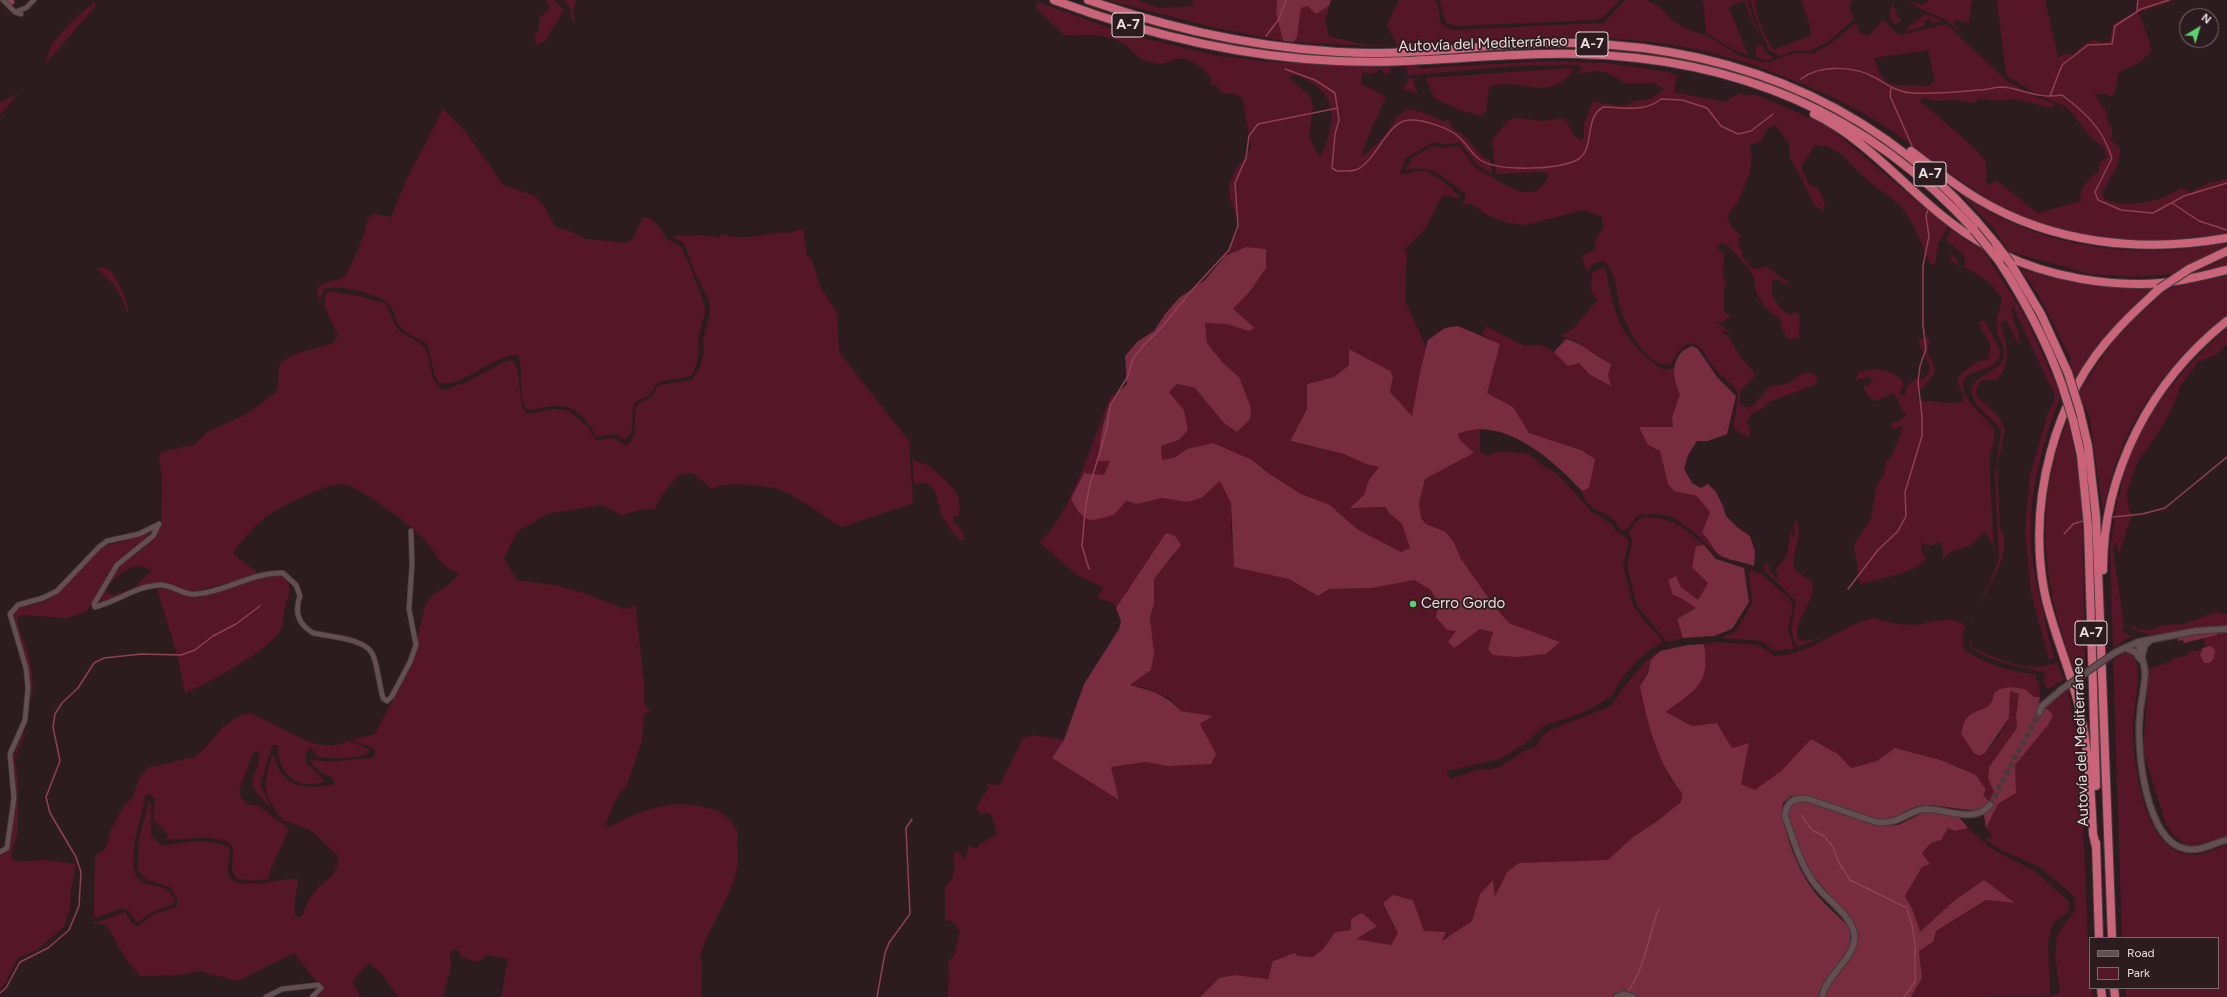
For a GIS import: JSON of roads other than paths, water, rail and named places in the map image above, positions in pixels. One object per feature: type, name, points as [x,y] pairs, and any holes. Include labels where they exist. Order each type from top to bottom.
[{"type":"highway","name":"Autovía del Mediterráneo","points":[[1054,0],[1122,23],[1167,36],[1258,54],[1334,61],[1409,62],[1578,54],[1613,56],[1684,66],[1760,88],[1823,115],[1868,138],[1915,171],[1950,203],[1974,230],[1999,261],[2025,301],[2042,333],[2062,385],[2073,420],[2081,455],[2088,526],[2099,937]]},
{"type":"highway","name":"Autovía del Mediterráneo","points":[[1088,0],[1162,23],[1207,34],[1258,43],[1367,53],[1576,43],[1624,46],[1711,60],[1771,79],[1853,116],[1934,177],[1967,209],[1996,244],[2011,264],[2041,314],[2068,373],[2079,408],[2088,446],[2094,492],[2102,703],[2105,718],[2112,937]]},
{"type":"highway","points":[[1823,115],[1865,147],[1925,201],[1961,230],[2015,260],[2054,273],[2118,282],[2160,283],[2227,270]]},
{"type":"highway","points":[[1853,116],[1881,130],[1977,199],[1998,210],[2040,228],[2082,239],[2127,244],[2171,244],[2227,238]]},
{"type":"highway","points":[[2096,847],[2088,749],[2080,711],[2044,590],[2040,558],[2042,493],[2053,442],[2064,413],[2086,371],[2115,332],[2160,289],[2189,269],[2227,251]]},
{"type":"highway","points":[[2105,718],[2107,702],[2103,561],[2108,515],[2120,470],[2138,427],[2162,388],[2190,354],[2227,321]]},
{"type":"street","points":[[3,0],[16,12],[21,14]]},
{"type":"street","points":[[16,12],[26,8],[34,0]]},
{"type":"street","points":[[0,852],[7,848],[14,798],[10,754],[24,720],[28,688],[26,668],[10,614],[18,605],[43,598],[57,591],[98,547],[108,541],[139,534],[159,524],[153,536],[117,565],[94,604],[95,607],[131,591],[148,586],[169,586],[185,593],[197,594],[235,584],[259,575],[283,573],[296,585],[300,596],[296,606],[297,614],[308,630],[320,635],[358,642],[369,648],[375,661],[383,698],[387,701],[392,696],[410,662],[416,645],[409,609],[412,564],[411,531]]},
{"type":"street","points":[[2039,713],[2042,706],[2062,689],[2124,648],[2138,642],[2196,631],[2227,629]]},
{"type":"street","points":[[2142,660],[2146,645],[2151,640]]},
{"type":"street","points":[[2138,642],[2145,670],[2140,714],[2140,752],[2144,784],[2158,824],[2170,842],[2187,849],[2198,850],[2227,840]]},
{"type":"street","points":[[2124,648],[2135,652],[2142,660]]},
{"type":"street","points":[[1822,997],[1827,985],[1852,948],[1855,935],[1850,922],[1819,890],[1804,868],[1785,816],[1785,808],[1790,802],[1800,798],[1808,799],[1876,822],[1886,823],[1895,822],[1926,809],[1972,814],[1981,812],[1990,805]]},
{"type":"street","points":[[266,997],[282,989],[318,985],[321,988],[312,997]]},
{"type":"street","points":[[1617,997],[1624,994],[1633,997]]},
{"type":"waterway","points":[[1266,36],[1279,19],[1286,0]]},
{"type":"waterway","points":[[2137,10],[2138,0]]},
{"type":"waterway","points":[[2050,96],[2062,65],[2088,45],[2112,44],[2115,26],[2141,9],[2169,0]]},
{"type":"waterway","points":[[1801,79],[1818,71],[1838,68],[1868,74],[1897,90],[1912,93],[1953,92],[2002,87],[2037,95],[2062,95],[2079,108],[2093,122],[2104,138],[2112,158],[2095,192],[2098,200],[2121,210],[2153,213],[2184,196],[2227,183]]},
{"type":"waterway","points":[[1285,69],[1315,80],[1335,93],[1339,120],[1335,134],[1332,168],[1337,171],[1358,169],[1370,158],[1386,136],[1398,124],[1410,120],[1426,122],[1443,127],[1461,139],[1476,157],[1487,163],[1513,168],[1543,168],[1568,163],[1577,160],[1583,155],[1588,142],[1593,119],[1597,112],[1603,107],[1641,108],[1661,99],[1682,100],[1707,108],[1721,126],[1738,134],[1751,131],[1773,114]]},
{"type":"waterway","points":[[1891,88],[1890,96],[1913,148]]},
{"type":"waterway","points":[[1089,569],[1082,546],[1085,511],[1089,488],[1107,428],[1110,405],[1127,378],[1133,359],[1192,290],[1229,250],[1238,226],[1235,183],[1246,158],[1249,136],[1258,124],[1338,108]]},
{"type":"waterway","points":[[2172,203],[2199,221],[2227,230]]},
{"type":"waterway","points":[[1848,589],[1878,550],[1898,531],[1906,516],[1905,492],[1922,436],[1922,416],[1918,382],[1920,366],[1926,349],[1923,326],[1923,266],[1929,236],[1926,216],[1928,209]]},
{"type":"waterway","points":[[2113,517],[2142,514],[2165,508],[2227,457]]},
{"type":"waterway","points":[[2064,534],[2073,524],[2083,521]]},
{"type":"waterway","points":[[0,993],[6,988],[20,962],[48,948],[69,930],[79,906],[81,872],[76,857],[50,813],[46,797],[60,761],[53,727],[55,714],[62,703],[78,688],[94,663],[104,658],[141,654],[181,655],[195,650],[213,636],[236,624],[260,606]]},
{"type":"waterway","points":[[1802,816],[1812,830],[1824,836],[1833,847],[1838,861],[1850,880],[1907,908],[1915,944],[1915,982],[1904,997]]},
{"type":"waterway","points":[[877,997],[885,953],[889,943],[910,914],[906,828],[912,819]]},
{"type":"waterway","points":[[1628,991],[1643,961],[1659,908]]},
{"type":"tunnel","points":[[1990,805],[2039,713]]},
{"type":"place","name":"Cerro Gordo","points":[[1413,604]]}]
